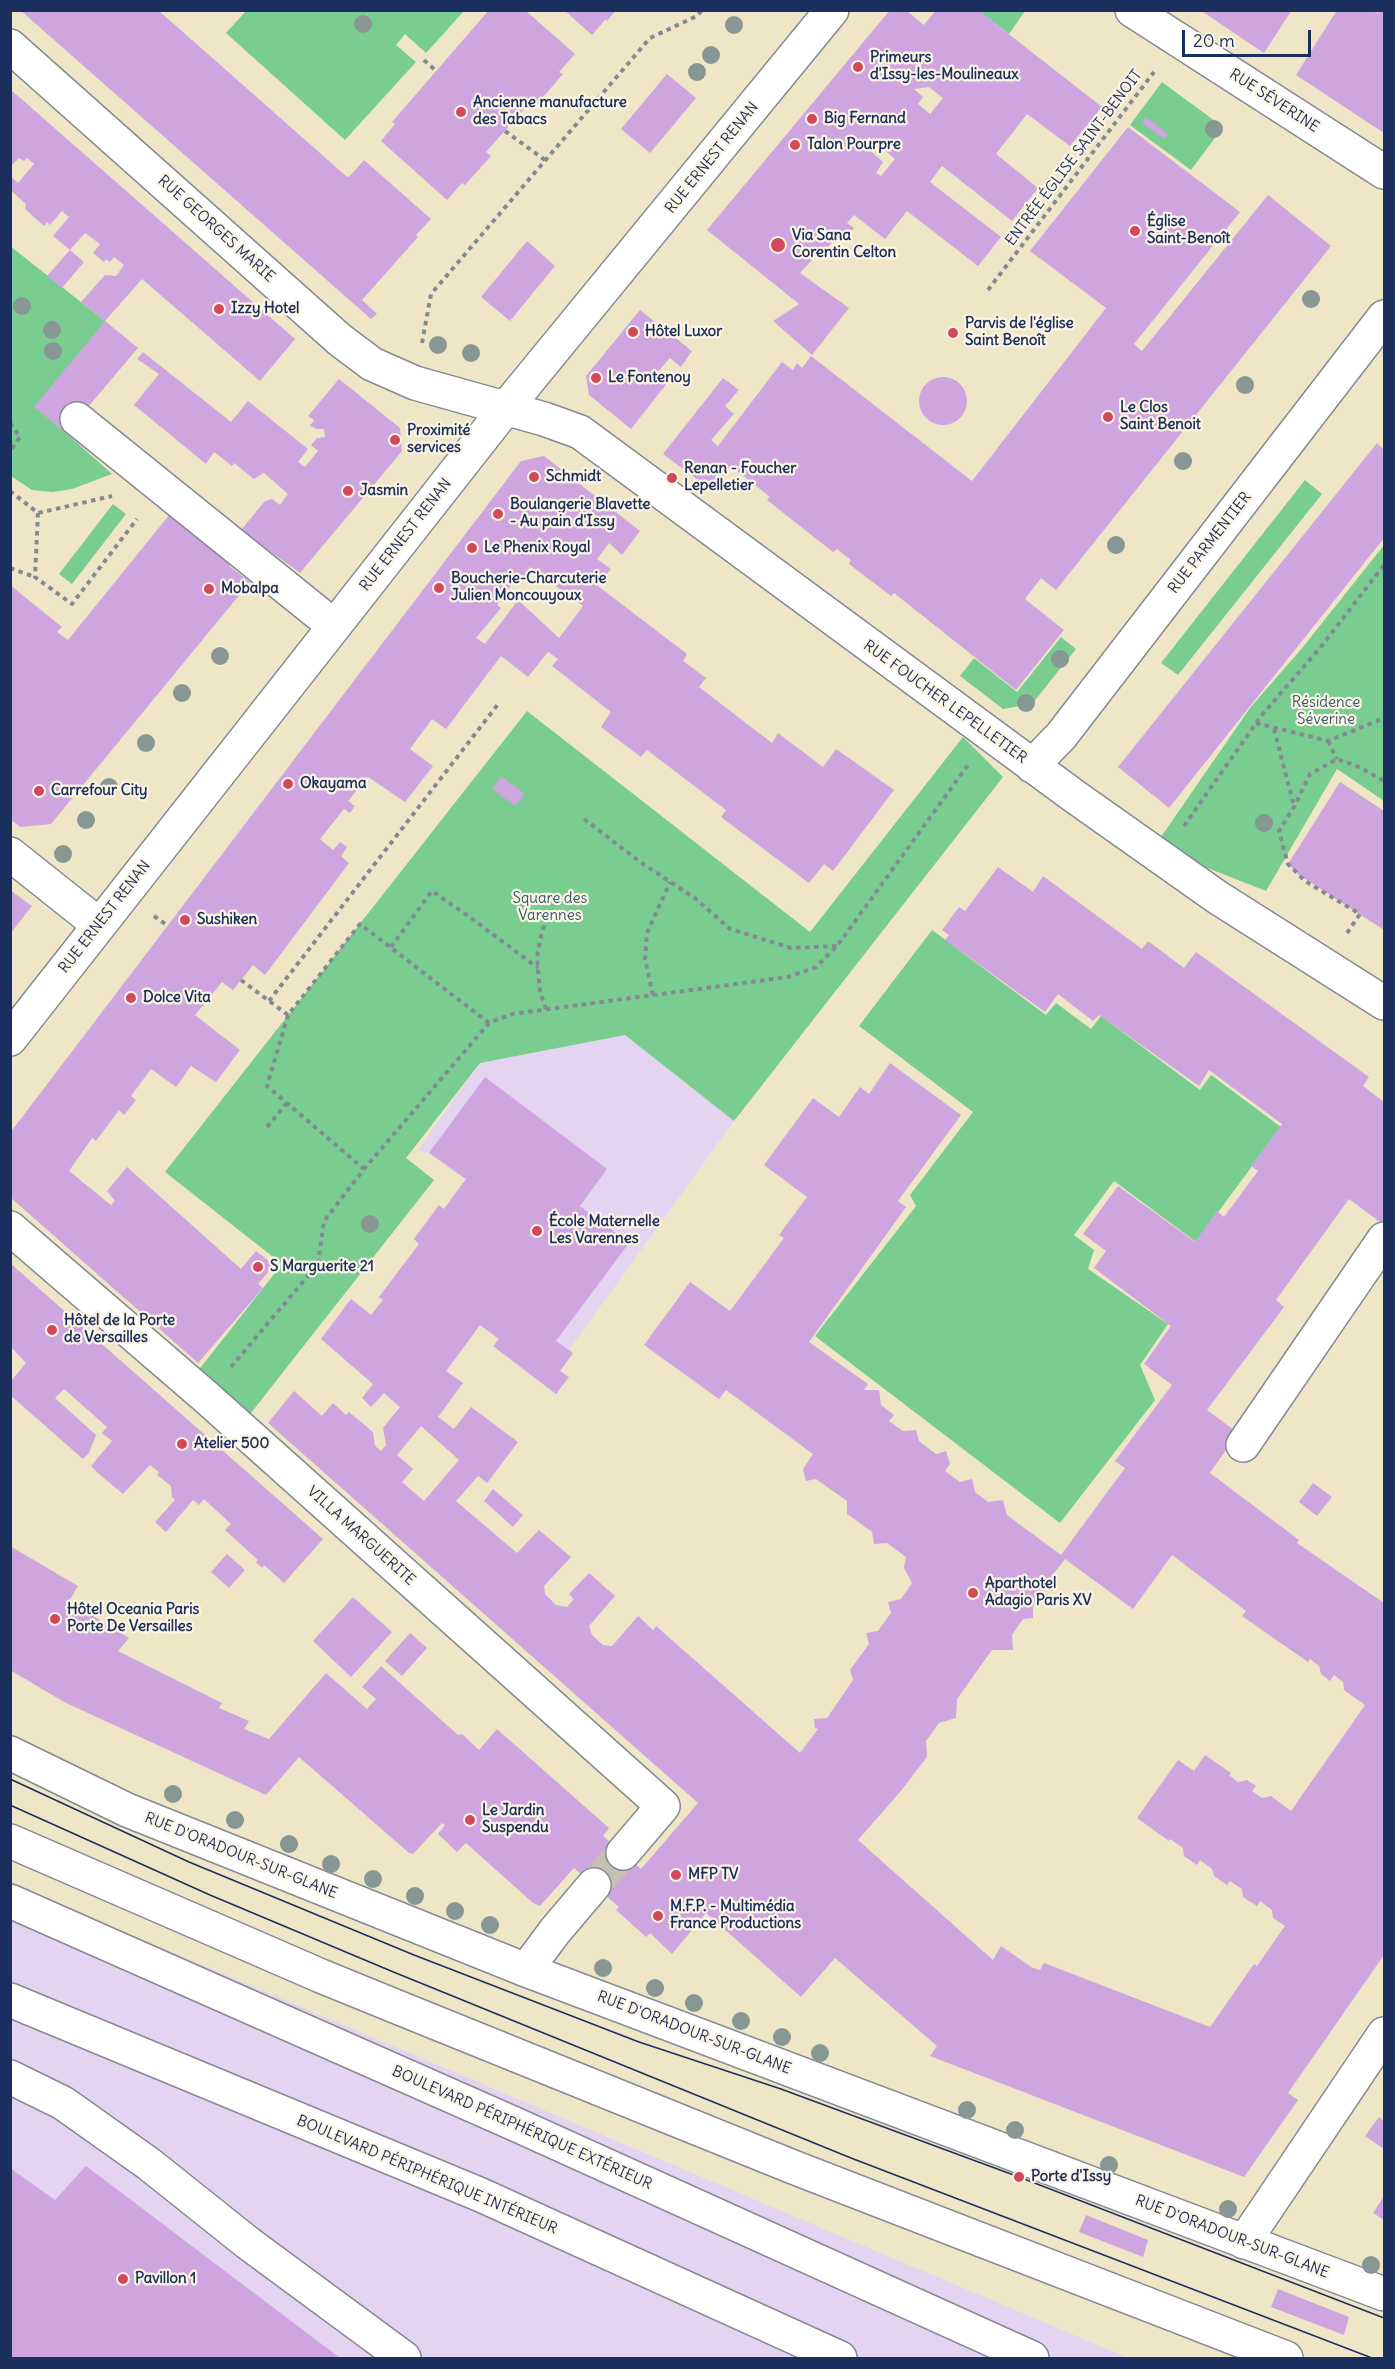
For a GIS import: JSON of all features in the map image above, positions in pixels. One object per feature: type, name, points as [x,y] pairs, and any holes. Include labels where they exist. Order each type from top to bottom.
[{"type":"main road","name":"RUE ERNEST RENAN","points":[[10,1039],[98,924],[505,409],[832,10]]},
{"type":"main road","name":"RUE SÉVERINE","points":[[1132,10],[1384,172]]},
{"type":"main road","name":"RUE GEORGES MARIE","points":[[10,46],[340,340],[372,364],[415,383],[505,409]]},
{"type":"main road","name":"RUE PARMENTIER","points":[[1032,766],[1061,736],[1384,317]]},
{"type":"main road","name":"RUE FOUCHER LEPELLETIER","points":[[505,409],[544,419],[580,432],[1032,766],[1217,897],[1384,1002]]},
{"type":"main road","points":[[77,419],[334,626]]},
{"type":"main road","points":[[10,854],[98,924]]},
{"type":"main road","name":"VILLA MARGUERITE","points":[[10,1228],[206,1398],[663,1806],[623,1853]]},
{"type":"main road","points":[[1243,1445],[1384,1239]]},
{"type":"main road","name":"RUE D'ORADOUR-SUR-GLANE","points":[[10,1753],[127,1810],[526,1970],[1384,2294]]},
{"type":"main road","points":[[10,1841],[392,2005],[793,2167],[1286,2358]]},
{"type":"main road","points":[[526,1970],[594,1885]]},
{"type":"main road","name":"BOULEVARD PÉRIPHÉRIQUE EXTÉRIEUR","points":[[10,1901],[527,2130],[1032,2358]]},
{"type":"main road","name":"BOULEVARD PÉRIPHÉRIQUE INTÉRIEUR","points":[[10,2000],[481,2195],[840,2358]]},
{"type":"main road","points":[[1244,2242],[1384,2034]]},
{"type":"main road","points":[[10,2077],[63,2103],[139,2157],[248,2243],[404,2358]]},
{"type":"path","points":[[421,350],[431,294],[650,38],[697,16],[702,10]]},
{"type":"path","name":"ENTRÉE ÉGLISE SAINT-BENOIT","points":[[988,290],[1179,40]]},
{"type":"path","points":[[424,60],[436,71]]},
{"type":"path","points":[[505,131],[545,160]]},
{"type":"path","points":[[10,423],[20,437],[10,452]]},
{"type":"path","points":[[38,513],[159,484]]},
{"type":"path","points":[[10,491],[38,513]]},
{"type":"path","points":[[10,568],[35,577],[72,604],[138,519],[129,512]]},
{"type":"path","points":[[35,577],[38,513]]},
{"type":"path","points":[[1162,858],[1256,723],[1320,648],[1384,565]]},
{"type":"path","points":[[269,1001],[499,703]]},
{"type":"path","points":[[1256,723],[1328,741],[1384,718]]},
{"type":"path","points":[[1274,729],[1294,807]]},
{"type":"path","points":[[206,1398],[318,1264],[324,1221],[364,1169],[489,1023],[512,1014],[788,977],[816,967],[837,946],[990,735]]},
{"type":"path","points":[[1328,741],[1337,759],[1359,767],[1384,781]]},
{"type":"path","points":[[1326,965],[1360,914],[1305,881],[1288,864],[1279,831],[1310,774],[1337,759]]},
{"type":"path","points":[[585,819],[639,861],[696,899],[730,929],[791,948],[837,946]]},
{"type":"path","points":[[653,995],[645,959],[646,933],[670,882]]},
{"type":"path","points":[[391,947],[432,891],[538,968]]},
{"type":"path","points":[[546,1009],[540,992],[537,957],[542,931],[554,905]]},
{"type":"path","points":[[364,1169],[267,1086],[288,1015],[360,924],[489,1023]]},
{"type":"path","points":[[241,980],[288,1015]]},
{"type":"path","points":[[267,1127],[287,1103]]},
{"type":"shaded area","name":"École Maternelle Les Varennes","points":[[625,1035],[734,1121],[569,1350],[573,1353],[560,1371],[569,1377],[556,1394],[493,1346],[498,1339],[480,1325],[447,1371],[463,1383],[421,1426],[321,1339],[351,1299],[376,1318],[387,1303],[379,1297],[419,1244],[414,1239],[439,1205],[444,1209],[466,1180],[429,1153],[418,1150],[480,1063]]},
{"type":"shaded area","points":[[11,1884],[1128,2358],[11,2358]]},
{"type":"green space","points":[[247,10],[464,11],[426,53],[405,34],[396,45],[416,62],[345,140],[226,33]]},
{"type":"green space","points":[[979,11],[1025,11],[1009,34]]},
{"type":"green space","points":[[1162,82],[1223,127],[1191,170],[1130,125]]},
{"type":"green space","points":[[10,246],[105,321],[66,433],[112,474],[72,489],[53,492],[32,490],[11,476]]},
{"type":"green space","points":[[1305,480],[1322,494],[1178,675],[1161,663]]},
{"type":"green space","points":[[113,504],[126,514],[72,584],[59,574]]},
{"type":"green space","name":"Résidence Séverine","points":[[1384,545],[1384,801],[1337,769],[1266,891],[1154,847],[1250,708],[1303,647]]},
{"type":"green space","points":[[1061,637],[1076,649],[1032,704],[1003,709],[960,676],[974,658],[1017,692]]},
{"type":"green space","name":"Square des Varennes","points":[[527,711],[810,932],[963,737],[1003,777],[734,1121],[625,1035],[480,1063],[406,1158],[434,1180],[247,1418],[194,1376],[282,1264],[165,1172]]},
{"type":"green space","points":[[932,930],[1046,1015],[1056,1003],[1091,1029],[1101,1016],[1200,1090],[1211,1075],[1281,1127],[1196,1242],[1114,1181],[1074,1235],[1094,1250],[1088,1269],[1168,1324],[1140,1365],[1155,1400],[1060,1523],[815,1336],[916,1206],[910,1195],[973,1112],[859,1026]]},
{"type":"building","points":[[20,10],[158,10],[346,176],[349,177],[364,160],[431,219],[362,300],[377,314],[371,319]]},
{"type":"building","name":"Ancienne manufacture des Tabacs","points":[[489,10],[493,12],[494,10],[525,10],[575,54],[559,72],[563,74],[537,104],[532,100],[486,152],[491,156],[465,185],[462,183],[447,200],[381,141],[395,124],[392,122]]},
{"type":"building","points":[[564,10],[616,10],[592,35]]},
{"type":"building","points":[[890,10],[906,10],[924,25],[936,10],[978,10],[1102,107],[1070,146],[1027,114],[996,154],[1038,188],[1012,221],[942,166],[930,182],[1001,237],[978,266],[907,211],[885,239],[854,215],[847,223],[854,228],[845,239],[838,235],[824,252],[821,250],[800,273],[849,308],[812,355],[773,321],[799,304],[707,230]],"holes":[[[929,87],[943,98],[930,114],[918,104],[923,97],[914,89]],[[869,137],[895,159],[881,176],[876,173],[883,162],[863,144]]]},
{"type":"building","points":[[1200,10],[1292,10],[1264,53]]},
{"type":"building","points":[[1337,10],[1373,10],[1377,13],[1379,10],[1384,10],[1384,133],[1296,75]]},
{"type":"building","points":[[667,74],[696,98],[650,153],[621,129]]},
{"type":"building","points":[[10,89],[295,339],[260,381],[142,279],[105,321],[81,302],[105,275],[116,276],[124,265],[114,257],[110,262],[106,259],[104,262],[93,253],[100,244],[85,233],[70,250],[53,236],[69,217],[62,211],[50,225],[47,222],[44,226],[25,209],[26,204],[10,190],[10,176],[18,183],[34,164],[27,158],[24,161],[19,158],[10,167]]},
{"type":"building","points":[[1146,117],[1168,134],[1164,139],[1142,123]]},
{"type":"building","name":"Le Clos Saint Benoit","points":[[1128,127],[1240,212],[1134,344],[1142,351],[1268,195],[1331,246],[1056,590],[1041,578],[1025,599],[1064,630],[1016,690],[894,593],[891,596],[849,564],[851,560],[837,549],[833,552],[767,500],[770,497],[731,466],[713,491],[663,454],[723,378],[739,390],[725,406],[734,414],[711,440],[718,446],[782,362],[793,370],[797,363],[802,368],[811,356],[972,481],[1106,308],[1030,251]]},
{"type":"building","points":[[527,241],[555,266],[510,321],[481,297]]},
{"type":"building","points":[[70,250],[84,262],[62,288],[47,276]]},
{"type":"building","points":[[640,310],[692,351],[681,367],[670,358],[655,375],[659,378],[668,374],[672,377],[631,429],[589,395],[586,376]]},
{"type":"building","points":[[105,321],[138,348],[66,433],[34,407]]},
{"type":"building","points":[[143,352],[231,422],[248,401],[308,449],[298,462],[305,467],[318,451],[311,445],[317,438],[325,437],[324,429],[310,426],[314,420],[308,416],[339,379],[400,428],[402,451],[300,573],[241,530],[265,501],[272,499],[280,505],[288,494],[264,473],[254,479],[234,463],[232,466],[214,452],[206,464],[134,405],[159,374],[137,359]]},
{"type":"building","points":[[943,377],[960,384],[967,401],[960,418],[943,425],[926,418],[919,401],[926,384]]},
{"type":"building","points":[[1377,443],[1384,450],[1384,538],[1169,808],[1118,767]]},
{"type":"building","points":[[544,456],[640,531],[622,555],[609,543],[597,559],[611,569],[598,586],[687,654],[683,661],[706,678],[699,687],[772,743],[778,733],[823,767],[836,749],[894,790],[833,871],[824,864],[809,883],[721,817],[726,810],[647,750],[641,757],[601,727],[611,712],[552,666],[558,659],[548,652],[528,677],[501,656],[446,729],[432,719],[410,749],[433,766],[405,802],[368,777],[348,801],[355,806],[350,813],[344,809],[320,839],[333,850],[340,842],[347,847],[341,856],[349,863],[265,975],[253,965],[233,990],[222,982],[195,1015],[240,1050],[216,1082],[191,1066],[176,1087],[151,1069],[131,1096],[136,1100],[124,1115],[119,1110],[96,1141],[92,1138],[69,1171],[111,1205],[115,1201],[107,1191],[127,1167],[241,1269],[256,1251],[274,1265],[258,1284],[263,1288],[198,1363],[10,1197],[10,1133],[521,461]],"holes":[[[530,567],[583,606],[559,638],[518,600],[485,644],[476,638],[501,608],[497,605],[514,581],[518,584]]]},
{"type":"building","points":[[170,514],[231,563],[229,566],[250,582],[51,824],[20,827],[10,819],[10,585],[62,627],[57,632],[68,640]]},
{"type":"building","points":[[501,776],[525,794],[515,806],[492,789]]},
{"type":"building","points":[[1340,782],[1384,811],[1384,930],[1299,875],[1288,864]]},
{"type":"building","points":[[998,867],[1033,892],[1043,876],[1142,949],[1148,941],[1184,968],[1196,952],[1369,1077],[1363,1086],[1384,1102],[1384,1225],[1349,1199],[1276,1300],[1284,1307],[1207,1410],[1238,1433],[1210,1473],[1299,1540],[1297,1543],[1384,1603],[1384,1955],[1288,2093],[1298,2100],[1244,2177],[930,2056],[937,2046],[835,1958],[801,1997],[706,1913],[672,1954],[650,1933],[646,1937],[616,1910],[619,1907],[574,1868],[540,1906],[533,1903],[466,1843],[457,1852],[438,1834],[445,1825],[442,1823],[413,1854],[409,1853],[299,1757],[266,1795],[64,1702],[10,1670],[10,1546],[78,1586],[69,1601],[129,1638],[118,1651],[222,1703],[219,1708],[249,1721],[244,1729],[269,1739],[326,1673],[367,1709],[376,1699],[362,1687],[381,1666],[458,1735],[462,1734],[479,1750],[497,1729],[609,1828],[603,1836],[641,1869],[698,1803],[268,1423],[294,1391],[322,1416],[333,1403],[346,1415],[349,1412],[373,1432],[375,1446],[381,1451],[386,1445],[383,1428],[400,1407],[384,1393],[371,1407],[362,1398],[373,1384],[321,1339],[351,1299],[371,1315],[383,1300],[379,1297],[419,1244],[414,1239],[439,1205],[444,1209],[466,1179],[429,1153],[485,1077],[607,1169],[580,1206],[629,1243],[556,1341],[573,1353],[560,1371],[569,1377],[556,1394],[493,1346],[499,1339],[480,1325],[446,1371],[463,1383],[438,1417],[454,1429],[471,1407],[518,1442],[487,1483],[478,1476],[456,1501],[517,1553],[539,1530],[571,1557],[544,1586],[545,1594],[556,1605],[567,1607],[574,1599],[569,1594],[589,1573],[615,1596],[589,1626],[592,1635],[603,1645],[612,1646],[638,1616],[653,1630],[656,1626],[800,1753],[818,1729],[815,1728],[814,1719],[827,1718],[853,1680],[850,1670],[869,1644],[866,1633],[878,1631],[891,1613],[888,1602],[901,1599],[912,1583],[904,1568],[906,1557],[887,1543],[874,1544],[872,1532],[847,1514],[847,1501],[816,1479],[806,1481],[803,1469],[813,1454],[726,1390],[719,1399],[644,1345],[690,1282],[730,1311],[784,1238],[779,1235],[807,1197],[764,1165],[813,1098],[839,1117],[860,1087],[869,1094],[890,1063],[961,1115],[898,1201],[906,1207],[809,1342],[868,1384],[864,1390],[879,1390],[881,1405],[894,1415],[889,1421],[903,1431],[916,1430],[919,1441],[936,1454],[946,1451],[950,1464],[945,1471],[960,1482],[972,1479],[975,1492],[988,1502],[1003,1500],[1007,1515],[1061,1555],[1125,1468],[1115,1461],[1172,1385],[1144,1364],[1171,1326],[1094,1268],[1106,1251],[1083,1234],[1118,1186],[1195,1242],[1217,1211],[1224,1217],[1258,1171],[1251,1166],[1282,1124],[1209,1070],[1199,1086],[1099,1015],[1093,1021],[1058,994],[1045,1012],[945,940],[949,935],[942,930],[959,907],[965,911]],"holes":[[[421,1426],[459,1460],[424,1501],[402,1482],[413,1469],[397,1455]],[[1172,1555],[1246,1611],[1242,1616],[1308,1662],[1310,1659],[1319,1666],[1321,1674],[1330,1681],[1334,1675],[1343,1682],[1344,1690],[1365,1705],[1291,1811],[1271,1796],[1262,1798],[1252,1791],[1256,1786],[1247,1780],[1238,1782],[1229,1775],[1231,1773],[1205,1755],[1194,1771],[1178,1760],[1137,1818],[1183,1848],[1184,1856],[1197,1865],[1200,1860],[1212,1869],[1214,1876],[1227,1885],[1230,1881],[1242,1889],[1243,1897],[1257,1906],[1260,1901],[1272,1910],[1273,1918],[1285,1926],[1257,1966],[1254,1964],[1210,2027],[1044,1963],[1040,1970],[1033,1968],[1001,1946],[993,1960],[858,1840],[927,1757],[926,1741],[939,1723],[956,1718],[957,1699],[992,1650],[1013,1650],[1012,1635],[1023,1619],[1033,1618],[1033,1606],[1045,1587],[1055,1587],[1054,1573],[1065,1559],[1133,1609]]]},
{"type":"building","points":[[10,890],[32,906],[10,934]]},
{"type":"building","points":[[10,1263],[323,1539],[284,1583],[264,1565],[262,1568],[256,1562],[258,1560],[225,1530],[231,1524],[204,1499],[199,1505],[193,1500],[166,1532],[155,1522],[175,1500],[172,1497],[171,1486],[157,1475],[159,1472],[150,1465],[123,1494],[99,1474],[91,1466],[112,1441],[102,1433],[107,1427],[64,1389],[55,1398],[96,1435],[89,1453],[83,1459],[10,1395],[10,1382],[26,1363],[10,1346]]},
{"type":"building","points":[[1313,1483],[1332,1497],[1317,1516],[1299,1502]]},
{"type":"building","points":[[493,1489],[523,1515],[513,1527],[484,1501]]},
{"type":"building","points":[[227,1554],[245,1570],[229,1588],[211,1572]]},
{"type":"building","points":[[353,1597],[392,1632],[351,1677],[313,1641]]},
{"type":"building","points":[[410,1633],[427,1648],[402,1676],[385,1661]]},
{"type":"building","points":[[1379,2117],[1384,2121],[1384,2149],[1365,2136]]},
{"type":"building","name":"Pavillon 1","points":[[86,2166],[340,2358],[10,2358],[10,2168],[55,2200]]},
{"type":"building","points":[[1384,2196],[1384,2220],[1373,2213]]},
{"type":"building","points":[[1086,2215],[1148,2240],[1143,2257],[1079,2232]]},
{"type":"building","points":[[1278,2289],[1349,2317],[1344,2335],[1271,2307]]},
{"type":"tunnel","points":[[594,1885],[623,1853]]},
{"type":"tram line","points":[[10,1779],[189,1862],[414,1955],[639,2042],[781,2089],[1019,2177],[1384,2318]]},
{"type":"tram line","points":[[10,1805],[210,1895],[391,1971],[851,2158],[1372,2358]]},
{"type":"place","name":"Primeurs d'Issy-les-Moulineaux","points":[[858,67]]},
{"type":"place","name":"Ancienne manufacture des Tabacs","points":[[461,112]]},
{"type":"place","name":"Big Fernand","points":[[812,119]]},
{"type":"place","name":"Talon Pourpre","points":[[795,145]]},
{"type":"place","name":"Église Saint-Benoît","points":[[1135,231]]},
{"type":"place","name":"Via Sana Corentin Celton","points":[[778,245]]},
{"type":"place","name":"Izzy Hotel","points":[[219,309]]},
{"type":"place","name":"Hôtel Luxor","points":[[633,332]]},
{"type":"place","name":"Parvis de l'église Saint Benoît","points":[[953,333]]},
{"type":"place","name":"Le Fontenoy","points":[[596,378]]},
{"type":"place","name":"Le Clos Saint Benoit","points":[[1108,417]]},
{"type":"place","name":"Proximité services","points":[[395,440]]},
{"type":"place","name":"Schmidt","points":[[534,477]]},
{"type":"place","name":"Renan - Foucher Lepelletier","points":[[672,478]]},
{"type":"place","name":"Jasmin","points":[[348,491]]},
{"type":"place","name":"Boulangerie Blavette - Au pain d'Issy","points":[[498,514]]},
{"type":"place","name":"Le Phenix Royal","points":[[472,548]]},
{"type":"place","name":"Boucherie-Charcuterie Julien Moncouyoux","points":[[439,588]]},
{"type":"place","name":"Mobalpa","points":[[209,589]]},
{"type":"place","name":"Okayama","points":[[288,784]]},
{"type":"place","name":"Carrefour City","points":[[39,791]]},
{"type":"place","name":"Sushiken","points":[[185,920]]},
{"type":"place","name":"Dolce Vita","points":[[131,998]]},
{"type":"place","name":"École Maternelle Les Varennes","points":[[537,1231]]},
{"type":"place","name":"S Marguerite 21","points":[[258,1267]]},
{"type":"place","name":"Hôtel de la Porte de Versailles","points":[[52,1330]]},
{"type":"place","name":"Atelier 500","points":[[182,1444]]},
{"type":"place","name":"Aparthotel Adagio Paris XV","points":[[973,1593]]},
{"type":"place","name":"Hôtel Oceania Paris Porte De Versailles","points":[[55,1619]]},
{"type":"place","name":"Le Jardin Suspendu","points":[[470,1820]]},
{"type":"place","name":"MFP TV","points":[[676,1875]]},
{"type":"place","name":"M.F.P. - Multimédia France Productions","points":[[658,1916]]},
{"type":"place","name":"Porte d'Issy","points":[[1019,2177]]},
{"type":"place","name":"Pavillon 1","points":[[123,2279]]}]
